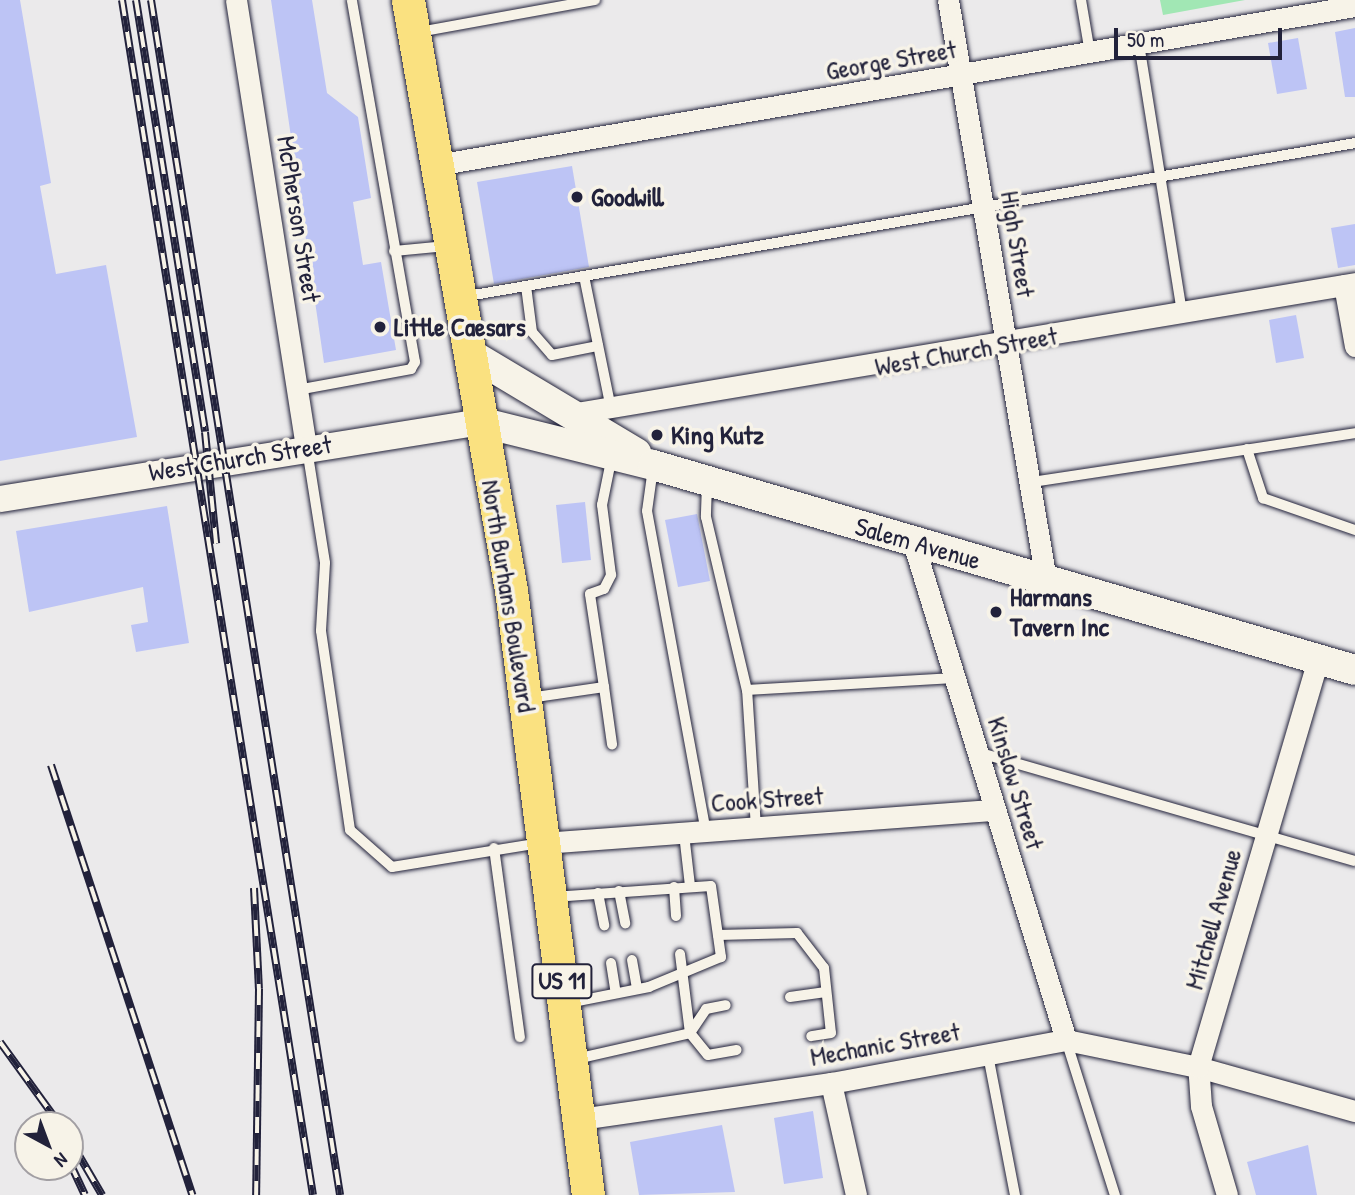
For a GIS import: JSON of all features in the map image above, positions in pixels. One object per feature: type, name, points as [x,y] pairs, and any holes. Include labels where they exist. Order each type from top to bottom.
[{"type":"main road","name":"North Burhans Boulevard","points":[[408,0],[526,698],[588,1195]]},
{"type":"main road","points":[[469,353],[524,389],[576,413],[653,465]]},
{"type":"main road","name":"Salem Avenue","points":[[480,422],[653,465],[1355,670]]},
{"type":"street","name":"McPherson Street","points":[[236,0],[306,446]]},
{"type":"street","name":"High Street","points":[[948,0],[1006,345],[1032,481],[1046,580]]},
{"type":"street","name":"George Street","points":[[436,165],[1355,6]]},
{"type":"street","name":"West Church Street","points":[[576,413],[1006,345],[1350,284]]},
{"type":"street","points":[[1350,284],[1355,346]]},
{"type":"street","name":"West Church Street","points":[[0,499],[306,446],[480,422]]},
{"type":"street","name":"Kinslow Street","points":[[912,542],[1066,1040]]},
{"type":"street","name":"Mitchell Avenue","points":[[1227,1195],[1201,1106],[1198,1067],[1318,660]]},
{"type":"street","name":"Cook Street","points":[[543,843],[995,810]]},
{"type":"street","name":"Mechanic Street","points":[[580,1119],[831,1083],[1066,1040],[1198,1067],[1355,1111]]},
{"type":"street","points":[[831,1083],[856,1195]]},
{"type":"lane","points":[[297,390],[411,369],[415,362],[352,0]]},
{"type":"lane","points":[[414,33],[595,0]]},
{"type":"lane","points":[[1081,0],[1090,53]]},
{"type":"lane","points":[[1139,44],[1182,312]]},
{"type":"lane","points":[[459,297],[1355,143]]},
{"type":"lane","points":[[394,251],[450,246]]},
{"type":"lane","points":[[584,276],[611,409]]},
{"type":"lane","points":[[526,286],[532,332],[552,355],[598,346]]},
{"type":"lane","points":[[1032,481],[1355,433]]},
{"type":"lane","points":[[306,446],[326,563],[321,631],[350,830],[392,867],[494,848],[543,843]]},
{"type":"lane","points":[[1247,449],[1263,498],[1355,530]]},
{"type":"lane","points":[[612,455],[602,505],[611,575],[604,589],[590,594],[612,744]]},
{"type":"lane","points":[[653,465],[647,511],[706,831]]},
{"type":"lane","points":[[707,481],[706,517],[747,690],[756,828]]},
{"type":"lane","points":[[747,690],[954,678]]},
{"type":"lane","points":[[526,698],[604,687]]},
{"type":"lane","points":[[977,752],[1355,861]]},
{"type":"lane","points":[[684,834],[690,886]]},
{"type":"lane","points":[[494,848],[520,1037]]},
{"type":"lane","points":[[551,897],[711,886],[721,957],[637,989],[565,1004]]},
{"type":"lane","points":[[674,887],[676,916]]},
{"type":"lane","points":[[619,891],[625,923]]},
{"type":"lane","points":[[598,893],[604,926]]},
{"type":"lane","points":[[718,935],[797,933],[824,968],[831,1033],[811,1036]]},
{"type":"lane","points":[[680,954],[690,1034],[708,1055],[737,1050]]},
{"type":"lane","points":[[632,960],[637,989]]},
{"type":"lane","points":[[611,963],[616,993]]},
{"type":"lane","points":[[790,997],[827,992]]},
{"type":"lane","points":[[573,1059],[690,1034],[706,1009],[726,1005]]},
{"type":"lane","points":[[1066,1040],[1115,1195]]},
{"type":"lane","points":[[988,1055],[1015,1195]]},
{"type":"green space","points":[[1160,0],[1245,0],[1163,15]]},
{"type":"building","points":[[0,0],[20,0],[51,183],[40,186],[56,274],[106,265],[137,437],[0,461]]},
{"type":"building","points":[[271,0],[312,0],[327,93],[358,117],[371,198],[353,202],[363,265],[381,262],[396,350],[324,363]]},
{"type":"building","points":[[1355,28],[1355,97],[1345,97],[1335,32]]},
{"type":"building","points":[[1298,38],[1307,89],[1277,94],[1268,43]]},
{"type":"building","points":[[572,166],[589,267],[494,284],[477,182]]},
{"type":"building","points":[[1355,224],[1355,265],[1338,268],[1331,228]]},
{"type":"building","points":[[1296,315],[1304,358],[1276,363],[1269,320]]},
{"type":"building","points":[[585,502],[591,560],[562,563],[556,505]]},
{"type":"building","points":[[167,506],[189,643],[136,652],[131,625],[148,622],[143,587],[29,612],[16,531]]},
{"type":"building","points":[[697,514],[710,581],[678,587],[665,520]]},
{"type":"building","points":[[813,1111],[823,1178],[784,1184],[774,1118]]},
{"type":"building","points":[[722,1125],[735,1192],[639,1195],[630,1142]]},
{"type":"building","points":[[1308,1145],[1317,1195],[1256,1195],[1247,1162]]},
{"type":"railway","points":[[122,0],[313,1195]]},
{"type":"railway","points":[[136,0],[205,432],[216,543]]},
{"type":"railway","points":[[151,0],[340,1195]]},
{"type":"railway","points":[[51,765],[192,1195]]},
{"type":"railway","points":[[254,888],[259,989],[256,1195]]},
{"type":"railway","points":[[0,1042],[50,1111]]},
{"type":"railway","points":[[84,1164],[102,1195]]},
{"type":"railway","points":[[78,1181],[85,1195]]},
{"type":"place","name":"Goodwill","points":[[577,197]]},
{"type":"place","name":"Little Caesars","points":[[380,327]]},
{"type":"place","name":"King Kutz","points":[[657,435]]},
{"type":"place","name":"Harmans Tavern Inc","points":[[996,612]]}]
